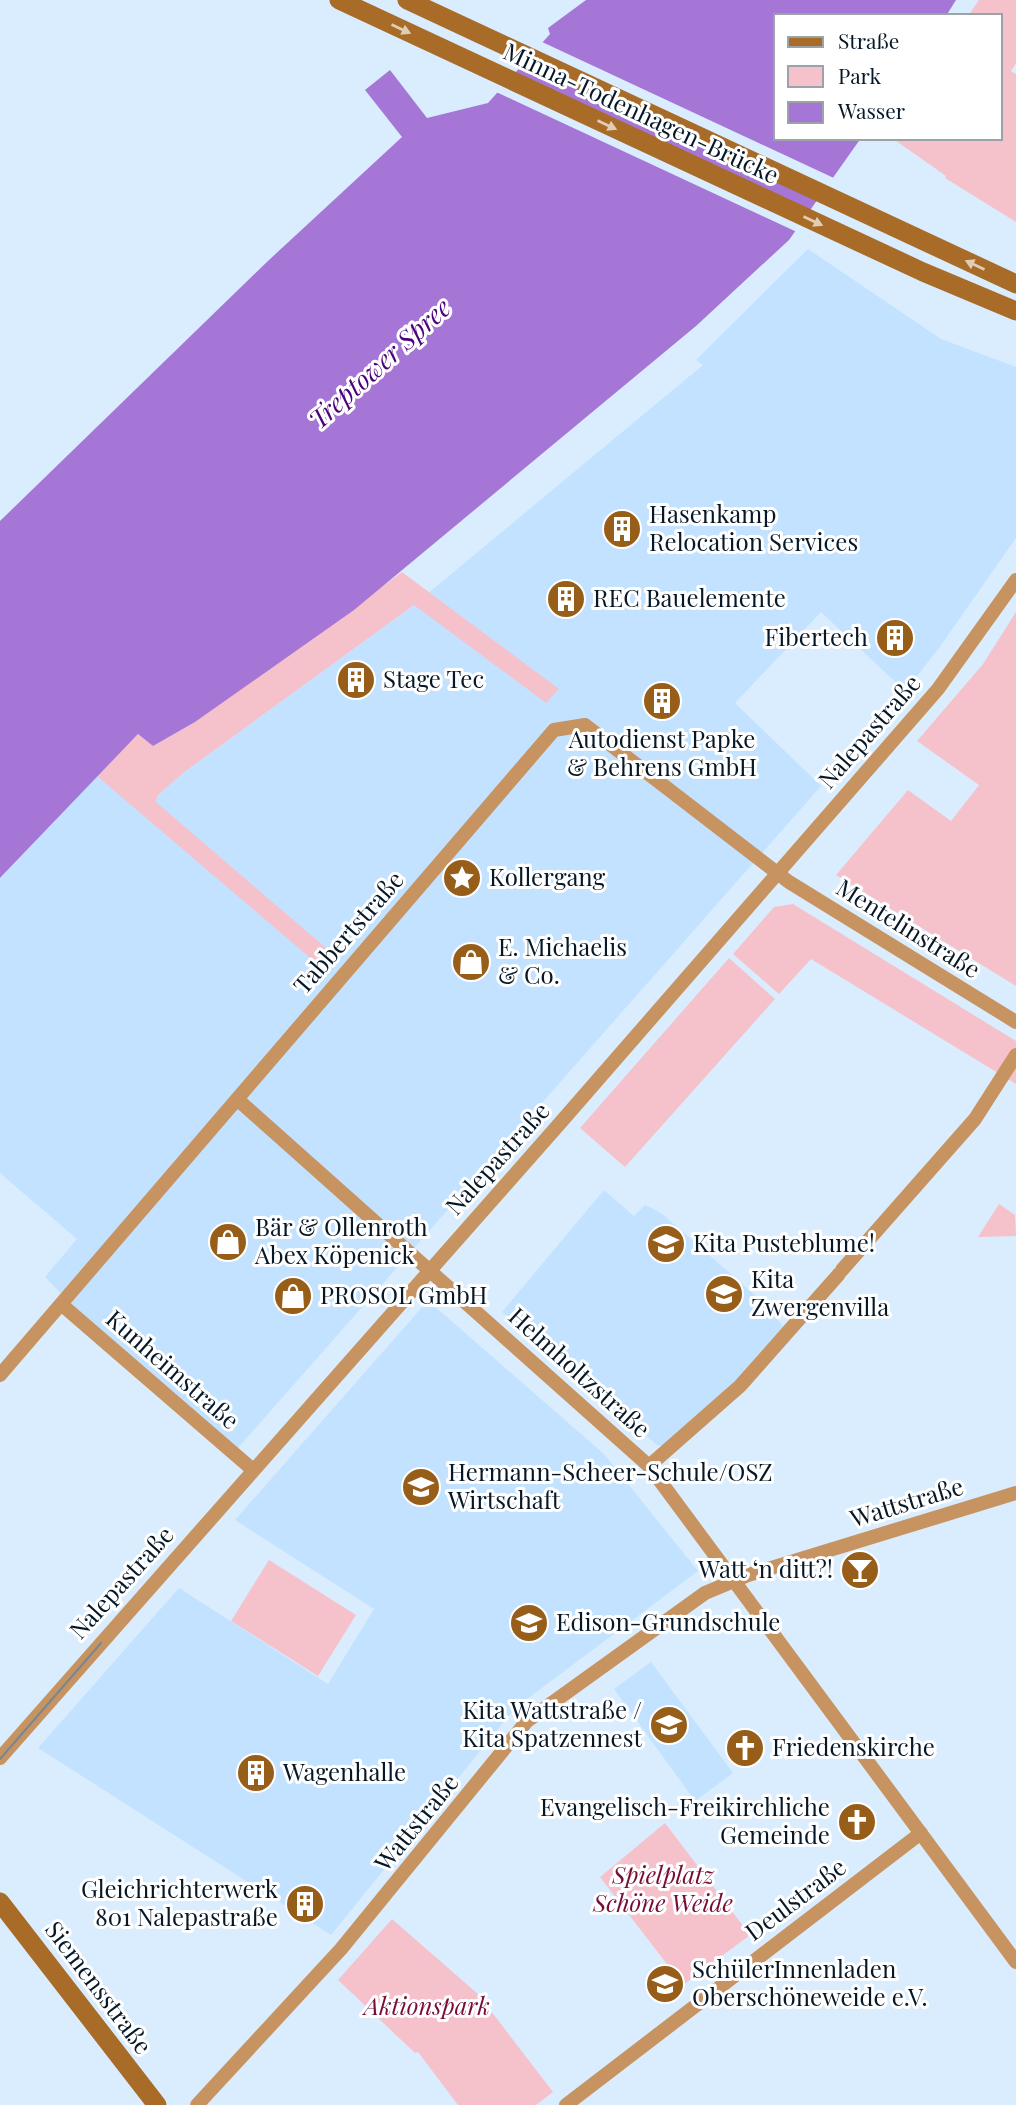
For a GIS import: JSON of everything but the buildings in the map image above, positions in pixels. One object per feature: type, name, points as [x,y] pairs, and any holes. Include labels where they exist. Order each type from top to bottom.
[{"type":"main road","name":"Minna-Todenhagen-Brücke","points":[[339,0],[922,272],[1016,311]]},
{"type":"main road","name":"Minna-Todenhagen-Brücke","points":[[407,0],[1016,284]]},
{"type":"main road","name":"Siemensstraße","points":[[0,1902],[156,2105]]},
{"type":"street","name":"Nalepastraße","points":[[0,1758],[960,663],[1016,580]]},
{"type":"street","name":"Tabbertstraße","points":[[0,1375],[554,730],[585,725],[777,873]]},
{"type":"street","name":"Mentelinstraße","points":[[777,873],[1016,1023]]},
{"type":"street","points":[[649,1466],[740,1386],[975,1119],[1016,1055]]},
{"type":"street","name":"Helmholtzstraße","points":[[237,1099],[649,1466],[1016,1962]]},
{"type":"street","name":"Kunheimstraße","points":[[61,1304],[253,1470]]},
{"type":"street","name":"Wattstraße","points":[[197,2105],[341,1950],[527,1721],[705,1593],[733,1581],[1016,1493]]},
{"type":"street","name":"Deulstraße","points":[[566,2105],[921,1833]]},
{"type":"shaded area","points":[[808,249],[941,339],[1016,367],[1016,538],[939,648],[905,691],[821,612],[735,703],[821,786],[238,1448],[79,1312],[45,1277],[77,1239],[0,1173],[0,879],[97,776],[157,796],[183,773],[414,605],[703,365],[696,360]]},
{"type":"shaded area","points":[[604,1190],[634,1216],[645,1205],[661,1213],[757,1297],[783,1326],[730,1387],[662,1446],[657,1445],[502,1312]]},
{"type":"shaded area","points":[[424,1305],[433,1305],[604,1454],[698,1571],[515,1708],[331,1935],[38,1748],[179,1588],[328,1684],[374,1609],[235,1520]]},
{"type":"shaded area","name":"Kita Wattstraße / Kita Spatzennest","points":[[651,1662],[733,1773],[695,1801],[614,1689]]},
{"type":"green space","points":[[979,0],[1016,0],[1016,63],[1011,71],[1016,74],[1016,222],[945,178],[946,176],[895,140],[1002,140],[1002,14],[969,14]]},
{"type":"green space","points":[[402,572],[559,689],[546,703],[414,605],[183,773],[157,796],[156,802],[326,948],[315,962],[97,776],[138,734],[153,746],[195,722]]},
{"type":"green space","points":[[1016,612],[1016,986],[836,875],[908,790],[951,821],[979,785],[917,741],[983,664]]},
{"type":"green space","points":[[793,904],[1016,1041],[1016,1084],[811,959],[779,994],[733,954],[774,907]]},
{"type":"green space","points":[[729,958],[775,999],[625,1167],[580,1128]]},
{"type":"green space","points":[[999,1204],[1015,1215],[1016,1236],[978,1237]]},
{"type":"green space","points":[[269,1560],[356,1615],[318,1676],[231,1621]]},
{"type":"green space","name":"Spielplatz Schöne Weide","points":[[665,1823],[750,1935],[683,1985],[600,1877]]},
{"type":"green space","name":"Aktionspark","points":[[392,1919],[478,1994],[553,2092],[536,2105],[458,2105],[418,2052],[415,2053],[338,1980]]},
{"type":"water","name":"Treptower Spree","points":[[586,0],[956,0],[947,14],[774,14],[774,140],[860,140],[789,240],[696,326],[354,610],[195,722],[153,746],[138,734],[0,878],[0,521],[269,260],[402,137],[365,90],[390,70],[427,118],[488,103],[550,34],[548,28]]},
{"type":"pier","points":[[540,41],[836,179],[820,202],[520,62]]},
{"type":"pier","points":[[512,71],[813,212],[799,233],[494,91]]},
{"type":"tram line","points":[[0,1759],[101,1643]]},
{"type":"place","name":"Hasenkamp Relocation Services","points":[[622,529]]},
{"type":"place","name":"REC Bauelemente","points":[[566,599]]},
{"type":"place","name":"Fibertech","points":[[895,638]]},
{"type":"place","name":"Stage Tec","points":[[356,680]]},
{"type":"place","name":"Autodienst Papke & Behrens GmbH","points":[[662,701]]},
{"type":"place","name":"Kollergang","points":[[462,878]]},
{"type":"place","name":"E. Michaelis & Co.","points":[[471,962]]},
{"type":"place","name":"Bär & Ollenroth Abex Köpenick","points":[[228,1242]]},
{"type":"place","name":"Kita Pusteblume!","points":[[666,1244]]},
{"type":"place","name":"Kita Zwergenvilla","points":[[724,1294]]},
{"type":"place","name":"PROSOL GmbH","points":[[293,1296]]},
{"type":"place","name":"Hermann-Scheer-Schule/OSZ Wirtschaft","points":[[421,1487]]},
{"type":"place","name":"Watt ‘n ditt?!","points":[[860,1570]]},
{"type":"place","name":"Edison-Grundschule","points":[[529,1623]]},
{"type":"place","name":"Kita Wattstraße / Kita Spatzennest","points":[[669,1725]]},
{"type":"place","name":"Friedenskirche","points":[[745,1748]]},
{"type":"place","name":"Wagenhalle","points":[[256,1773]]},
{"type":"place","name":"Evangelisch-Freikirchliche Gemeinde","points":[[857,1822]]},
{"type":"place","name":"Gleichrichterwerk 801 Nalepastraße","points":[[305,1904]]},
{"type":"place","name":"SchülerInnenladen Oberschöneweide e.V.","points":[[665,1984]]}]
